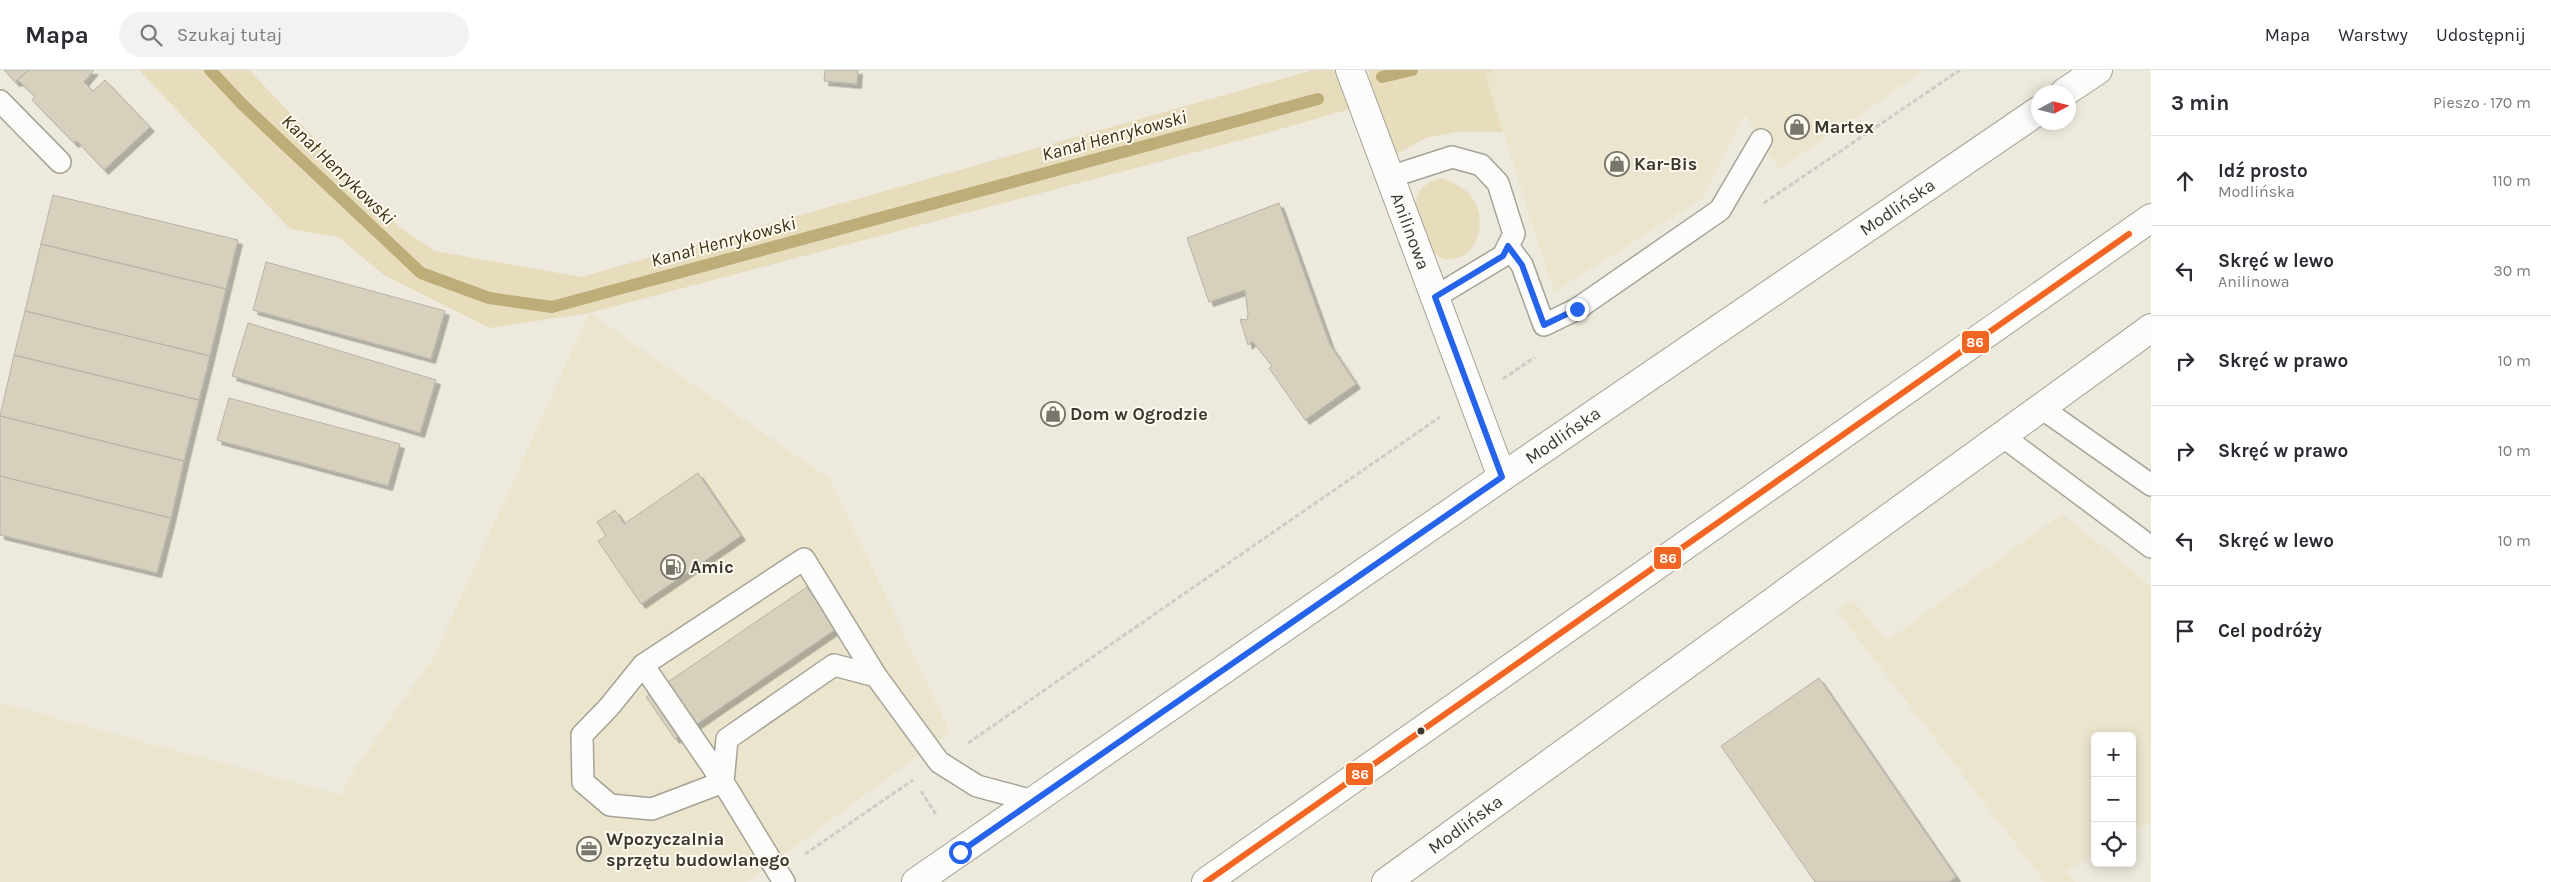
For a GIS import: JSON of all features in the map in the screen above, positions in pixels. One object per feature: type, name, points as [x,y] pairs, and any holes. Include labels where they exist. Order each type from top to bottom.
[{"type":"main road","name":"Anilinowa","points":[[1350,70],[1502,477]]},
{"type":"main road","points":[[2076,85],[2098,70]]},
{"type":"main road","name":"Modlińska","points":[[916,882],[1502,477],[2031,116]]},
{"type":"main road","points":[[1206,882],[2151,218]]},
{"type":"main road","name":"Modlińska","points":[[1386,882],[2151,328]]},
{"type":"lane","points":[[0,102],[60,162]]},
{"type":"lane","points":[[1508,246],[1522,265],[1544,325],[1577,309],[1720,210],[1761,140]]},
{"type":"lane","points":[[1390,176],[1452,157],[1481,164],[1498,183],[1514,234],[1503,256],[1435,297]]},
{"type":"lane","points":[[2040,407],[2151,485]]},
{"type":"lane","points":[[2002,435],[2151,547]]},
{"type":"lane","points":[[723,782],[652,809],[610,805],[583,782],[582,734],[609,707],[643,665],[804,559],[876,676],[939,762],[977,786],[1033,800]]},
{"type":"lane","points":[[723,782],[727,739],[834,664],[876,676]]},
{"type":"lane","points":[[643,665],[723,782],[781,877]]},
{"type":"path","points":[[1762,204],[1960,70]]},
{"type":"path","points":[[781,877],[939,762],[1448,411],[1472,399],[1538,355]]},
{"type":"path","points":[[914,780],[937,816]]},
{"type":"shaded area","points":[[139,70],[249,70],[399,227],[435,251],[581,277],[1313,70],[1334,70],[1350,109],[1256,136],[589,313],[490,328],[384,275],[338,237],[290,229]]},
{"type":"shaded area","points":[[1369,70],[1494,70],[1485,75],[1503,132],[1455,132],[1426,138],[1393,156],[1373,104]]},
{"type":"shaded area","name":"Kar-Bis","points":[[1494,70],[1925,70],[1779,169],[1745,115],[1704,197],[1554,292],[1485,75]]},
{"type":"shaded area","points":[[1441,178],[1459,186],[1470,195],[1477,206],[1480,221],[1478,237],[1470,250],[1462,256],[1445,260],[1430,251],[1421,229],[1416,208],[1420,190],[1428,183]]},
{"type":"shaded area","name":"Amic","points":[[589,313],[830,479],[950,732],[747,882],[0,882],[0,703],[340,795],[349,777],[435,655]]},
{"type":"shaded area","points":[[2062,514],[2151,586],[2151,821],[2136,830],[2136,732],[2091,732],[2091,856],[2066,871],[2075,882],[2045,882],[1837,611],[1853,600],[1887,641]]},
{"type":"building","points":[[4,70],[29,70],[15,82]]},
{"type":"building","points":[[29,70],[94,70],[84,82],[93,91],[105,80],[150,127],[104,170],[77,141],[74,143],[32,100],[35,97],[19,81],[15,82]]},
{"type":"building","points":[[825,70],[858,70],[857,84],[824,81]]},
{"type":"building","points":[[53,195],[238,240],[226,289],[41,244]]},
{"type":"building","points":[[1279,203],[1330,345],[1356,384],[1305,420],[1269,368],[1272,366],[1252,341],[1248,345],[1240,319],[1247,320],[1245,290],[1209,302],[1187,238]]},
{"type":"building","points":[[41,244],[226,289],[210,356],[25,311]]},
{"type":"building","points":[[266,262],[445,311],[431,359],[253,310]]},
{"type":"building","points":[[25,311],[210,356],[199,400],[14,355]]},
{"type":"building","points":[[248,323],[436,380],[420,433],[232,376]]},
{"type":"building","points":[[14,355],[199,400],[184,461],[0,416]]},
{"type":"building","points":[[229,398],[400,444],[388,486],[217,440]]},
{"type":"building","points":[[0,416],[184,461],[171,518],[0,476]]},
{"type":"building","points":[[698,473],[741,536],[641,604],[598,541],[606,536],[597,522],[615,510],[624,524]]},
{"type":"building","points":[[0,476],[171,518],[157,573],[0,535]]},
{"type":"building","points":[[807,587],[836,629],[675,739],[646,697]]},
{"type":"building","points":[[1819,678],[1956,877],[1949,882],[1815,882],[1721,746]]},
{"type":"waterway","name":"Kanał Henrykowski","points":[[210,70],[243,105],[421,273],[489,298],[552,307],[1318,99]]},
{"type":"waterway","name":"Kanał Henrykowski","points":[[1382,77],[1412,70]]},
{"type":"transit line","name":"86","points":[[1206,882],[2129,234]]},
{"type":"place","name":"Martex","points":[[1797,127]]},
{"type":"place","name":"Kar-Bis","points":[[1617,164]]},
{"type":"place","name":"Dom w Ogrodzie","points":[[1053,414]]},
{"type":"place","name":"Amic","points":[[673,567]]},
{"type":"place","name":"Wpozyczalnia sprzętu budowlanego","points":[[589,849]]},
{"type":"route","points":[[960,852],[1502,477],[1435,297],[1503,256],[1508,246],[1522,265],[1544,325],[1577,309]]}]
